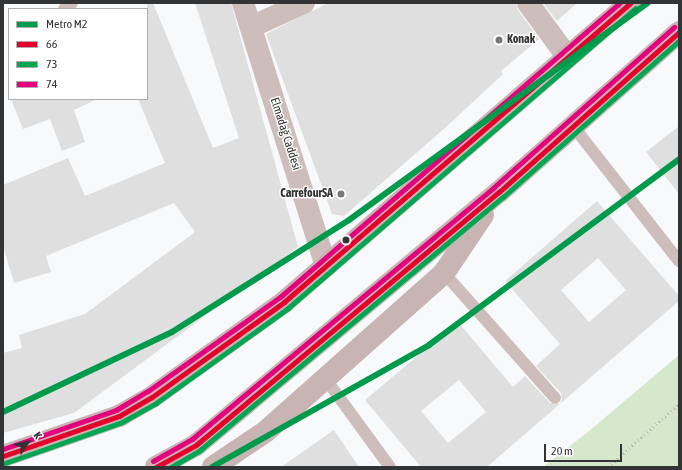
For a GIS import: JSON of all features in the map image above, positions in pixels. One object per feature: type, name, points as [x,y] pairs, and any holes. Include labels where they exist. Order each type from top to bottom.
[{"type":"main road","points":[[3,456],[119,416],[152,398],[284,302],[566,55],[630,3]]},
{"type":"main road","points":[[156,467],[196,446],[499,192],[679,32]]},
{"type":"main road","points":[[213,467],[264,432],[444,273],[499,192]]},
{"type":"street","name":"Elmadağ Caddesi","points":[[243,3],[326,266]]},
{"type":"street","points":[[251,27],[304,3]]},
{"type":"street","points":[[528,3],[566,55]]},
{"type":"lane","points":[[573,126],[679,261]]},
{"type":"lane","points":[[444,273],[555,398]]},
{"type":"lane","points":[[325,378],[390,467]]},
{"type":"path","points":[[608,467],[679,404]]},
{"type":"green space","points":[[679,355],[679,467],[543,467],[589,431]]},
{"type":"building","points":[[147,3],[153,3],[213,148],[239,138],[195,3],[231,3],[298,247],[74,413],[3,433],[3,353],[22,348],[19,335],[85,314],[195,232],[174,203],[46,256],[51,272],[14,283],[3,246],[3,185],[68,158],[85,196],[165,163],[138,100],[148,100]]},
{"type":"building","points":[[328,3],[516,3],[518,10],[539,39],[501,71],[503,74],[445,128],[344,216],[332,214],[266,34]]},
{"type":"building","points":[[543,3],[577,3],[557,21]]},
{"type":"building","points":[[11,100],[95,100],[74,110],[85,142],[62,151],[50,119],[23,129]]},
{"type":"building","points":[[679,126],[679,194],[646,152]]},
{"type":"building","points":[[597,201],[679,296],[679,301],[560,404],[562,400],[561,393],[536,366],[560,344],[505,281]],"holes":[[[598,258],[626,290],[589,322],[561,290]]]},
{"type":"building","points":[[458,322],[513,387],[525,376],[550,403],[560,404],[487,467],[421,467],[365,400]],"holes":[[[459,380],[486,412],[448,443],[421,411]]]},
{"type":"building","points":[[334,430],[359,467],[281,467]]},
{"type":"metro line","name":"M2","points":[[3,412],[172,332],[349,220],[648,3]]},
{"type":"metro line","name":"M2","points":[[212,467],[429,345],[679,159]]},
{"type":"transit line","name":"74","points":[[3,449],[116,410],[148,391],[280,297],[619,3]]},
{"type":"transit line","name":"66","points":[[3,456],[119,416],[152,397],[284,302],[630,3]]},
{"type":"transit line","name":"73","points":[[5,463],[122,422],[156,403],[288,308],[635,8]]},
{"type":"transit line","name":"74","points":[[153,461],[192,439],[494,187],[674,27]]},
{"type":"transit line","name":"66","points":[[156,467],[196,445],[499,192],[679,32]]},
{"type":"transit line","name":"73","points":[[171,467],[200,450],[503,197],[679,41]]},
{"type":"place","name":"Konak","points":[[499,40]]},
{"type":"place","name":"CarrefourSA","points":[[341,194]]}]
